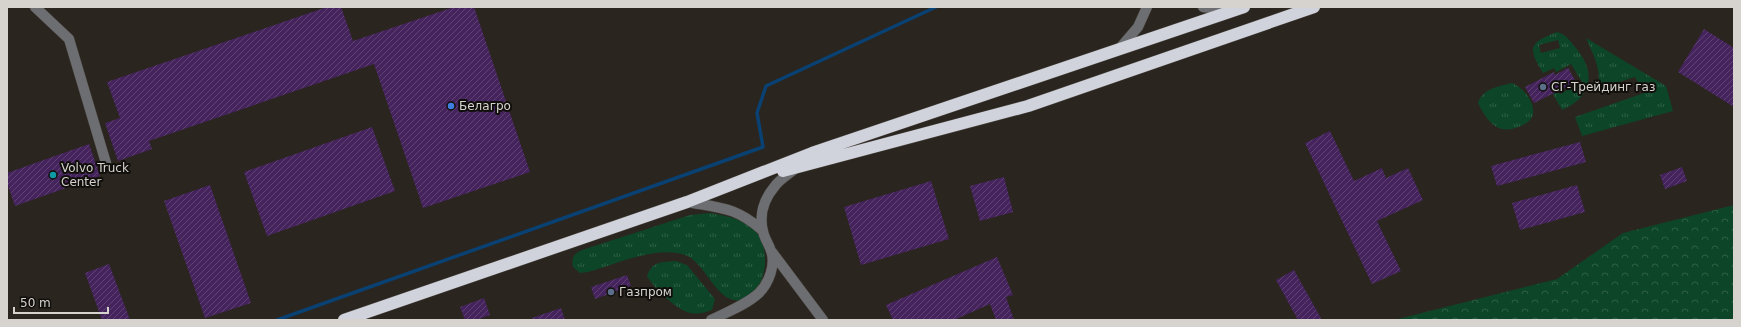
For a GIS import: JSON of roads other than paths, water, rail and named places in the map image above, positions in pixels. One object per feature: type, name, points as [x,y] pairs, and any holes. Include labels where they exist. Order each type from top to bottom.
[{"type":"highway","points":[[344,320],[687,202],[752,178],[812,153],[1244,7]]},
{"type":"highway","points":[[752,178],[796,168],[1028,106],[1314,7]]},
{"type":"street","points":[[35,7],[69,39],[106,163]]},
{"type":"street","points":[[1120,48],[1138,27],[1147,7]]},
{"type":"street","points":[[1203,7],[1231,11]]},
{"type":"street","points":[[796,168],[775,185],[766,201],[761,216],[763,231],[772,252],[823,320]]},
{"type":"street","points":[[687,202],[734,211],[751,221],[763,231]]},
{"type":"street","points":[[711,320],[759,293],[767,282],[772,268],[772,252]]},
{"type":"waterway","points":[[277,320],[763,147],[757,113],[766,86],[936,7]]},
{"type":"place","name":"СГ-Трейдинг газ","points":[[1543,87]]},
{"type":"place","name":"Белагро","points":[[451,106]]},
{"type":"place","name":"Volvo Truck Center","points":[[53,175]]},
{"type":"place","name":"Газпром","points":[[611,292]]}]
